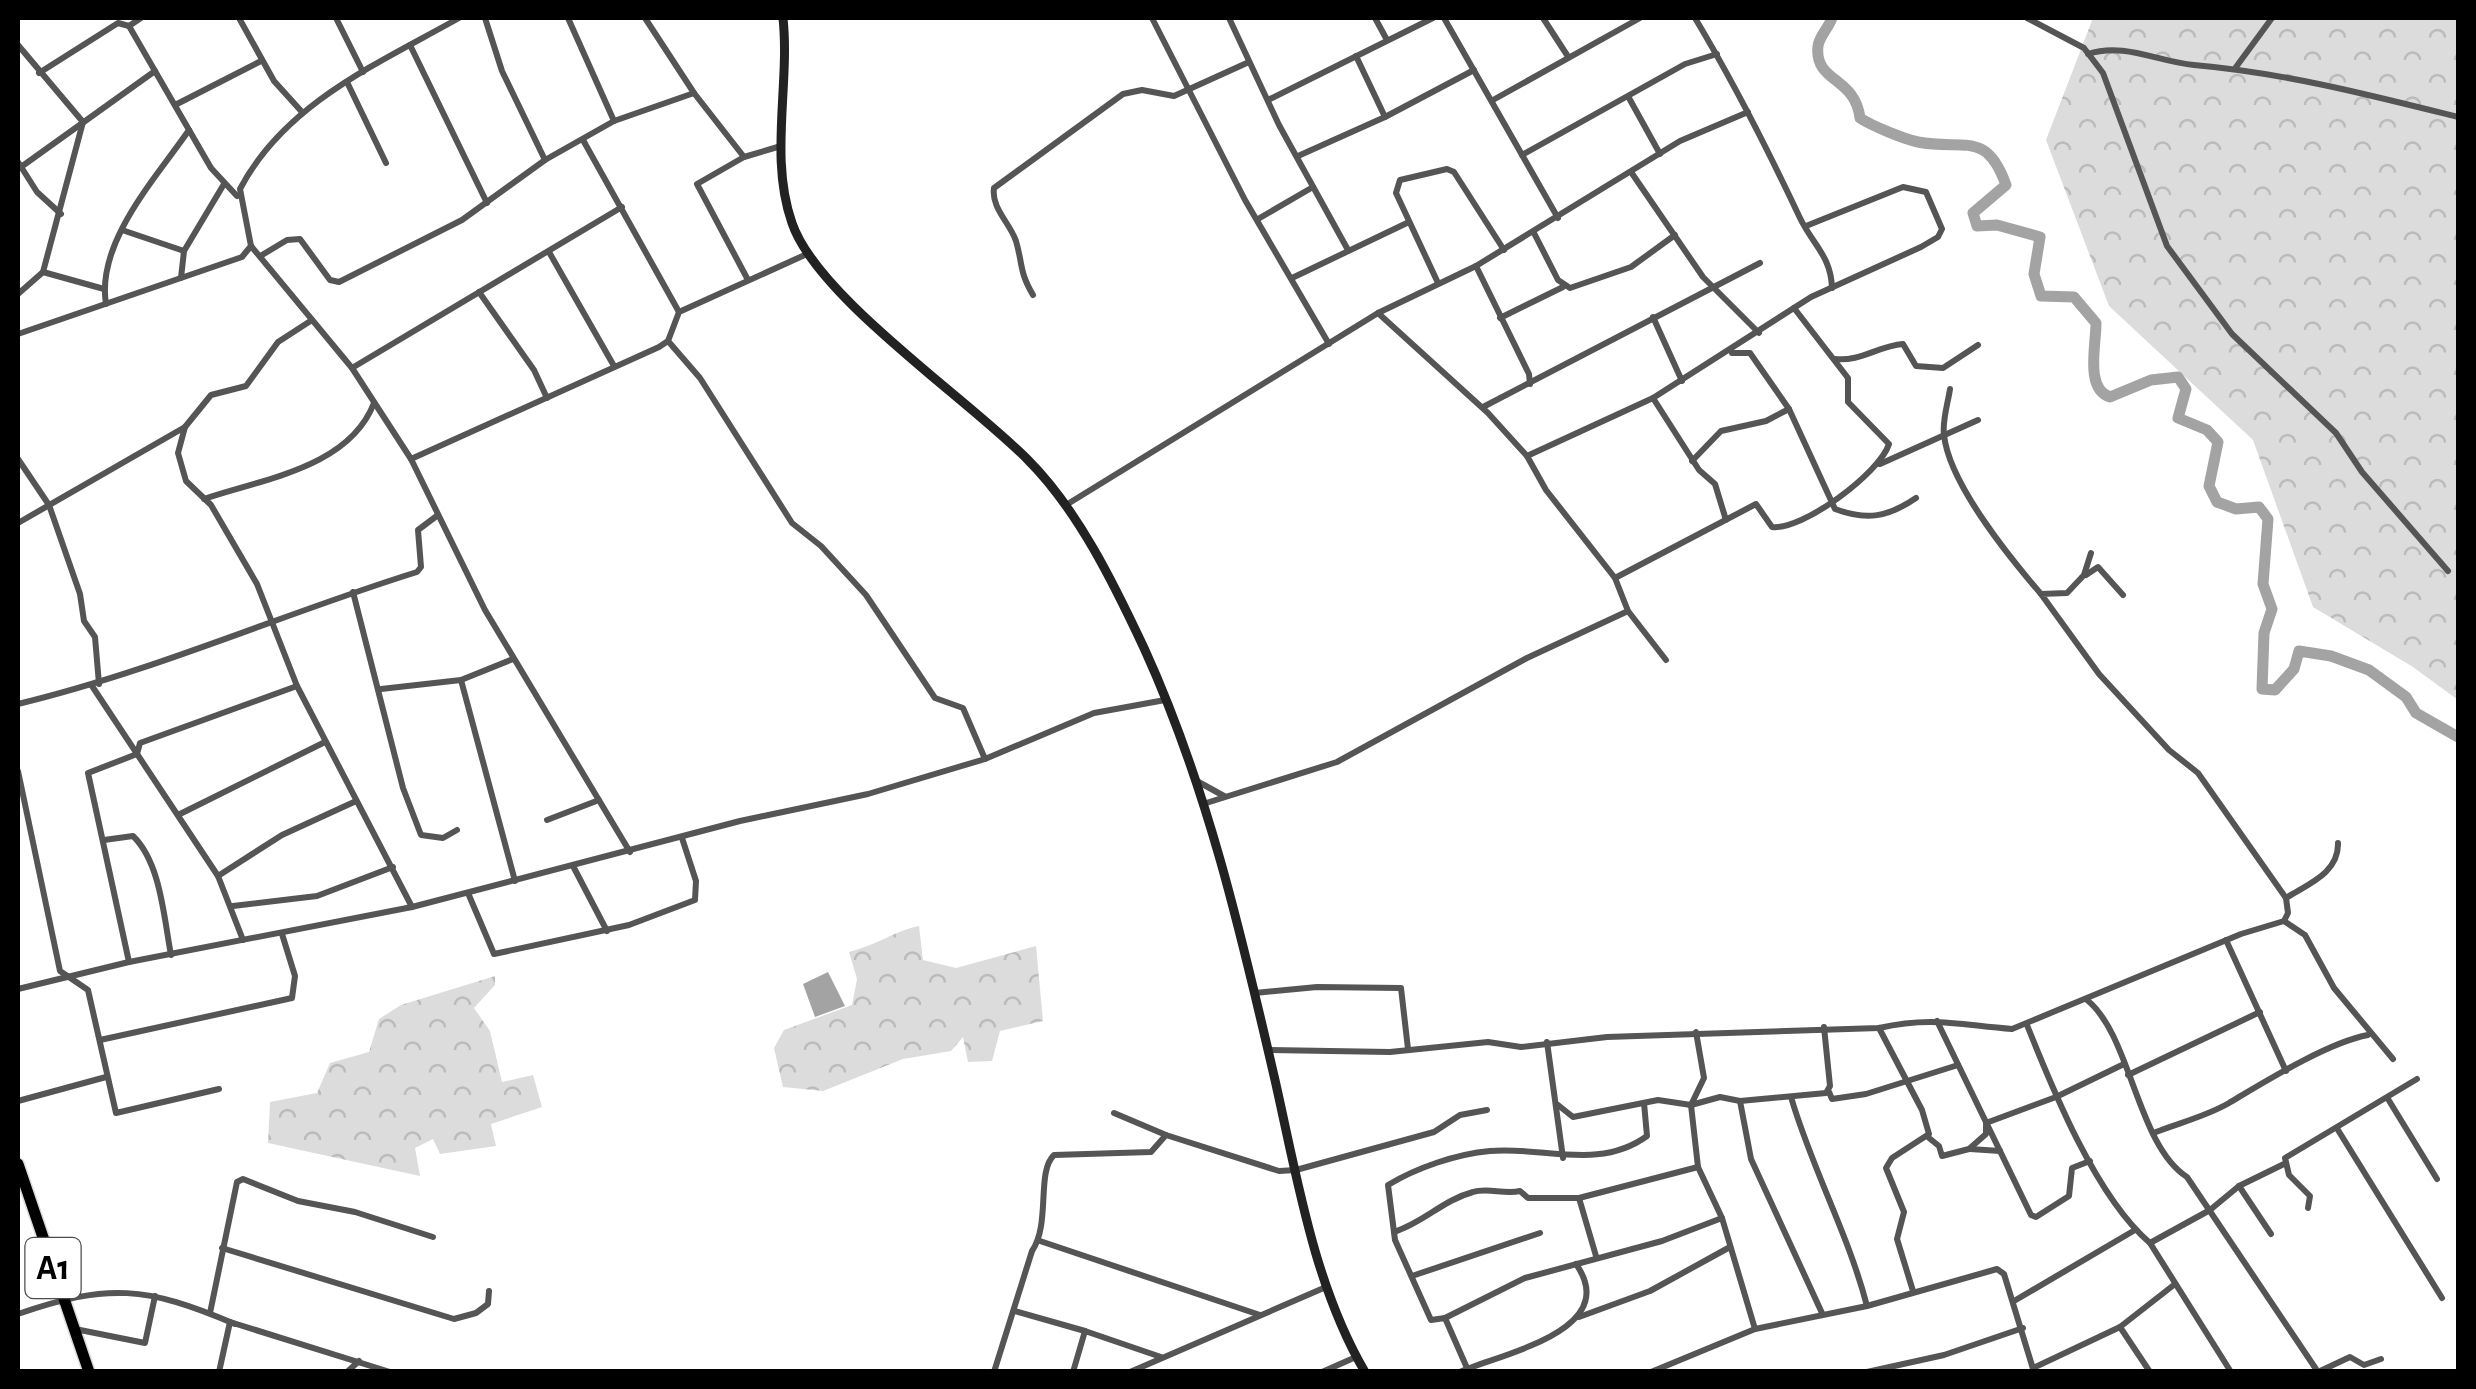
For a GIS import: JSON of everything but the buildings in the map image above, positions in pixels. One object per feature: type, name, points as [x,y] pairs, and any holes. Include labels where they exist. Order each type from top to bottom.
[{"type":"highway","name":"A1","points":[[18,1164],[21,1185],[89,1372]]},
{"type":"main road","points":[[782,18],[786,62],[781,146],[786,202],[807,254],[837,288],[1028,460],[1066,505],[1142,644],[1203,804],[1255,993],[1327,1286],[1365,1372]]},
{"type":"street","points":[[123,18],[189,130],[224,184],[238,197],[251,246],[352,368],[410,459],[513,659],[630,852]]},
{"type":"street","points":[[129,26],[140,18]]},
{"type":"street","points":[[239,18],[261,61],[302,112]]},
{"type":"street","points":[[336,18],[363,72]]},
{"type":"street","points":[[238,197],[256,165],[302,112],[458,18]]},
{"type":"street","points":[[484,18],[502,71],[545,160]]},
{"type":"street","points":[[568,18],[614,121]]},
{"type":"street","points":[[645,18],[694,92],[744,157]]},
{"type":"street","points":[[1152,18],[1329,344]]},
{"type":"street","points":[[1229,18],[1348,250]]},
{"type":"street","points":[[1375,18],[1388,40]]},
{"type":"street","points":[[1270,99],[1433,18]]},
{"type":"street","points":[[1444,18],[1558,218]]},
{"type":"street","points":[[1543,18],[1567,55]]},
{"type":"street","points":[[1493,100],[1567,55],[1640,18]]},
{"type":"street","points":[[1695,18],[1806,226],[1828,258],[1832,288]]},
{"type":"street","points":[[2026,18],[2039,27],[2060,32],[2088,54],[2103,73],[2168,246],[2241,346],[2336,433],[2362,472],[2448,571]]},
{"type":"street","points":[[2235,68],[2272,18]]},
{"type":"street","points":[[39,73],[118,23],[129,26]]},
{"type":"street","points":[[18,44],[83,122]]},
{"type":"street","points":[[410,46],[487,203]]},
{"type":"street","points":[[2088,54],[2112,49],[2193,65],[2288,75],[2458,117]]},
{"type":"street","points":[[1522,155],[1686,64],[1717,54]]},
{"type":"street","points":[[1356,56],[1385,116]]},
{"type":"street","points":[[177,104],[261,61]]},
{"type":"street","points":[[1033,295],[1020,274],[1016,241],[992,197],[994,188],[1123,94],[1142,90],[1164,97],[1249,62]]},
{"type":"street","points":[[1298,156],[1474,70]]},
{"type":"street","points":[[61,214],[37,192],[19,165],[155,72]]},
{"type":"street","points":[[347,82],[386,163]]},
{"type":"street","points":[[262,255],[286,240],[300,239],[330,280],[339,282],[487,203],[545,160],[614,121],[694,92]]},
{"type":"street","points":[[1629,98],[1660,154]]},
{"type":"street","points":[[1066,505],[1378,313],[1476,266],[1660,154],[1748,112]]},
{"type":"street","points":[[18,294],[42,272],[61,214],[83,122]]},
{"type":"street","points":[[106,304],[104,288],[122,230],[189,130]]},
{"type":"street","points":[[583,140],[679,312]]},
{"type":"street","points":[[748,280],[696,189],[697,184],[744,157],[781,146]]},
{"type":"street","points":[[1438,283],[1396,184],[1447,170],[1466,186],[1504,250]]},
{"type":"street","points":[[1631,172],[1712,288],[1742,312],[1758,333]]},
{"type":"street","points":[[181,278],[184,252],[224,184]]},
{"type":"street","points":[[1258,218],[1313,187]]},
{"type":"street","points":[[1527,456],[1653,398],[1794,308],[1921,247],[1938,237],[1940,222],[1926,192],[1903,187],[1806,226]]},
{"type":"street","points":[[352,368],[622,207]]},
{"type":"street","points":[[1292,278],[1409,222]]},
{"type":"street","points":[[122,230],[184,252]]},
{"type":"street","points":[[1534,233],[1563,287]]},
{"type":"street","points":[[1500,318],[1563,287],[1630,267],[1675,235]]},
{"type":"street","points":[[18,334],[232,262],[251,246]]},
{"type":"street","points":[[549,252],[614,366]]},
{"type":"street","points":[[410,459],[668,341],[679,312],[807,254]]},
{"type":"street","points":[[1482,408],[1760,263]]},
{"type":"street","points":[[1476,266],[1532,379]]},
{"type":"street","points":[[42,272],[104,288]]},
{"type":"street","points":[[479,292],[534,370],[546,398]]},
{"type":"street","points":[[1794,308],[1848,378],[1848,402],[1902,452]]},
{"type":"street","points":[[1378,313],[1482,408],[1527,456],[1546,490],[1614,578],[1628,611],[1666,660]]},
{"type":"street","points":[[1653,317],[1682,381]]},
{"type":"street","points":[[312,320],[278,342],[246,386],[211,395],[185,427],[178,444],[179,461],[190,488],[204,499],[257,584],[297,686],[412,907]]},
{"type":"street","points":[[668,341],[700,378],[792,522],[821,546],[866,595],[935,698],[963,708],[985,759]]},
{"type":"street","points":[[1834,359],[1852,361],[1883,346],[1903,344],[1916,366],[1943,368],[1978,345]]},
{"type":"street","points":[[1726,354],[1750,353],[1789,409],[1835,509],[1863,520],[1898,510],[1916,498]]},
{"type":"street","points":[[1950,389],[1944,436],[1976,512],[2099,674],[2170,750],[2198,774],[2286,898],[2284,921]]},
{"type":"street","points":[[1653,398],[1692,461],[1715,484],[1726,520]]},
{"type":"street","points":[[204,499],[252,482],[274,480],[321,456],[359,430],[374,402]]},
{"type":"street","points":[[1692,461],[1720,432],[1766,421],[1789,409]]},
{"type":"street","points":[[1874,467],[1978,420]]},
{"type":"street","points":[[18,522],[185,427]]},
{"type":"street","points":[[1614,578],[1756,504],[1772,527],[1780,528],[1864,481],[1889,444]]},
{"type":"street","points":[[18,459],[50,505],[80,594],[84,621],[95,637],[96,685],[218,876],[244,940]]},
{"type":"street","points":[[18,704],[96,685],[186,656],[269,622],[417,572],[421,567],[418,530],[438,515]]},
{"type":"street","points":[[2084,575],[2090,554]]},
{"type":"street","points":[[2041,594],[2067,593],[2098,567],[2123,595]]},
{"type":"street","points":[[353,592],[381,689],[403,788],[420,836],[443,838],[457,830]]},
{"type":"street","points":[[1203,804],[1337,762],[1527,658],[1628,611]]},
{"type":"street","points":[[381,689],[461,680],[513,659]]},
{"type":"street","points":[[461,680],[515,881]]},
{"type":"street","points":[[137,754],[140,743],[297,686]]},
{"type":"street","points":[[18,989],[130,962],[412,907],[920,780],[985,759],[1094,713],[1165,700]]},
{"type":"street","points":[[180,814],[326,742]]},
{"type":"street","points":[[130,962],[88,773],[137,754]]},
{"type":"street","points":[[18,771],[60,970],[88,990],[118,1114],[219,1090]]},
{"type":"street","points":[[1195,780],[1225,796]]},
{"type":"street","points":[[547,820],[599,800]]},
{"type":"street","points":[[218,876],[282,836],[354,802]]},
{"type":"street","points":[[104,840],[133,836],[139,841],[158,884],[171,955]]},
{"type":"street","points":[[468,893],[494,954],[607,931],[696,900],[696,881],[682,838]]},
{"type":"street","points":[[2286,898],[2331,868],[2338,858],[2338,843]]},
{"type":"street","points":[[573,866],[607,931]]},
{"type":"street","points":[[232,906],[242,908],[317,896],[392,867]]},
{"type":"street","points":[[1268,1050],[1408,1049],[1488,1042],[1521,1047],[1696,1032],[1879,1028],[1937,1021],[2012,1030],[2226,940],[2284,921]]},
{"type":"street","points":[[2284,921],[2305,935],[2334,988],[2368,1035],[2392,1059]]},
{"type":"street","points":[[100,1040],[292,998],[295,976],[282,934]]},
{"type":"street","points":[[2226,940],[2286,1071]]},
{"type":"street","points":[[1255,993],[1317,986],[1401,988],[1408,1049]]},
{"type":"street","points":[[2086,1000],[2100,1013],[2166,1156],[2210,1210],[2272,1315],[2318,1372],[2350,1357],[2364,1366],[2381,1358]]},
{"type":"street","points":[[2128,1075],[2260,1012]]},
{"type":"street","points":[[1937,1021],[2036,1217],[2069,1196],[2072,1168],[2090,1162]]},
{"type":"street","points":[[2027,1025],[2056,1097],[2090,1162],[2135,1230],[2150,1243],[2231,1372]]},
{"type":"street","points":[[1824,1027],[1832,1099],[1958,1064]]},
{"type":"street","points":[[1879,1028],[1922,1110],[1928,1138],[1939,1146],[1942,1156],[1969,1149],[2000,1151]]},
{"type":"street","points":[[1696,1032],[1704,1078],[1691,1105],[1698,1166],[1722,1218],[1755,1329]]},
{"type":"street","points":[[2156,1132],[2228,1104],[2342,1040],[2368,1035]]},
{"type":"street","points":[[1547,1042],[1563,1158]]},
{"type":"street","points":[[1986,1123],[2056,1097],[2124,1064]]},
{"type":"street","points":[[18,1101],[106,1076]]},
{"type":"street","points":[[2308,1208],[2310,1196],[2289,1175],[2284,1158],[2338,1130],[2417,1079]]},
{"type":"street","points":[[1558,1105],[1573,1117],[1644,1103],[1677,1100],[1691,1105],[1720,1097],[1740,1101],[1829,1090]]},
{"type":"street","points":[[1791,1097],[1803,1139],[1841,1220],[1867,1306]]},
{"type":"street","points":[[2388,1099],[2438,1178]]},
{"type":"street","points":[[1740,1101],[1751,1159],[1823,1314]]},
{"type":"street","points":[[1644,1103],[1644,1139],[1578,1158],[1489,1151],[1429,1165],[1388,1186],[1394,1232],[1431,1320],[1446,1318],[1514,1283],[1596,1256],[1662,1241],[1722,1218]]},
{"type":"street","points":[[1114,1113],[1166,1135],[1280,1171],[1434,1132],[1460,1116],[1487,1110]]},
{"type":"street","points":[[1969,1149],[1986,1134],[1986,1123]]},
{"type":"street","points":[[2338,1130],[2442,1298]]},
{"type":"street","points":[[994,1372],[1032,1251],[1040,1240],[1050,1158],[1067,1153],[1151,1152],[1166,1135]]},
{"type":"street","points":[[1913,1291],[1896,1238],[1904,1212],[1886,1168],[1892,1158],[1928,1138]]},
{"type":"street","points":[[2150,1243],[2210,1210],[2239,1186],[2286,1163]]},
{"type":"street","points":[[1394,1232],[1418,1224],[1438,1208],[1476,1190],[1502,1195],[1520,1191],[1528,1198],[1578,1198],[1698,1166]]},
{"type":"street","points":[[210,1313],[230,1204],[238,1182],[243,1179],[298,1201],[355,1212],[433,1237]]},
{"type":"street","points":[[2239,1186],[2271,1234]]},
{"type":"street","points":[[1578,1198],[1596,1256]]},
{"type":"street","points":[[2014,1301],[2135,1230]]},
{"type":"street","points":[[1412,1276],[1540,1233]]},
{"type":"street","points":[[1040,1240],[1260,1314]]},
{"type":"street","points":[[1446,1318],[1464,1370],[1541,1341],[1578,1317],[1650,1291],[1730,1247]]},
{"type":"street","points":[[222,1248],[454,1319],[476,1313],[488,1304],[489,1291]]},
{"type":"street","points":[[1576,1264],[1585,1290],[1578,1317]]},
{"type":"street","points":[[1651,1372],[1755,1329],[1867,1306],[1997,1270],[2004,1274],[2014,1301],[2033,1370],[2120,1327],[2175,1284]]},
{"type":"street","points":[[1130,1372],[1327,1286]]},
{"type":"street","points":[[18,1314],[63,1298],[106,1290],[155,1296],[235,1324]]},
{"type":"street","points":[[74,1328],[145,1343],[155,1296]]},
{"type":"street","points":[[1014,1311],[1162,1357]]},
{"type":"street","points":[[219,1372],[230,1322],[390,1372]]},
{"type":"street","points":[[2120,1327],[2150,1372]]},
{"type":"street","points":[[1867,1372],[1944,1355],[2023,1328]]},
{"type":"street","points":[[1073,1372],[1086,1331]]},
{"type":"street","points":[[1322,1372],[1356,1357]]},
{"type":"street","points":[[347,1372],[359,1361]]},
{"type":"green space","points":[[2093,18],[2458,18],[2458,700],[2413,667],[2313,607],[2253,440],[2109,306],[2046,140]]},
{"type":"green space","points":[[919,926],[923,960],[956,968],[1036,946],[1043,1021],[1000,1031],[992,1061],[968,1062],[963,1037],[951,1051],[903,1059],[823,1091],[783,1087],[774,1048],[784,1030],[852,1005],[857,979],[849,952]]},
{"type":"green space","points":[[495,976],[495,985],[474,1008],[490,1031],[502,1082],[533,1075],[542,1107],[491,1124],[496,1146],[440,1154],[433,1139],[415,1148],[420,1176],[268,1143],[270,1102],[317,1093],[330,1063],[369,1052],[379,1019],[401,1005]]},
{"type":"shaded area","points":[[828,972],[845,1006],[815,1017],[803,984]]},
{"type":"waterway","points":[[1832,18],[1819,43],[1818,58],[1828,74],[1851,94],[1860,118],[1912,140],[1981,149],[1998,167],[2006,185],[1973,213],[1977,226],[1997,225],[2040,237],[2034,274],[2041,296],[2074,297],[2096,323],[2094,366],[2102,392],[2110,397],[2151,380],[2178,377],[2186,389],[2178,418],[2207,430],[2218,442],[2209,486],[2217,502],[2236,509],[2259,507],[2268,519],[2263,584],[2272,609],[2264,633],[2262,689],[2275,690],[2294,669],[2299,651],[2331,656],[2369,670],[2406,697],[2416,713],[2458,737]]}]
